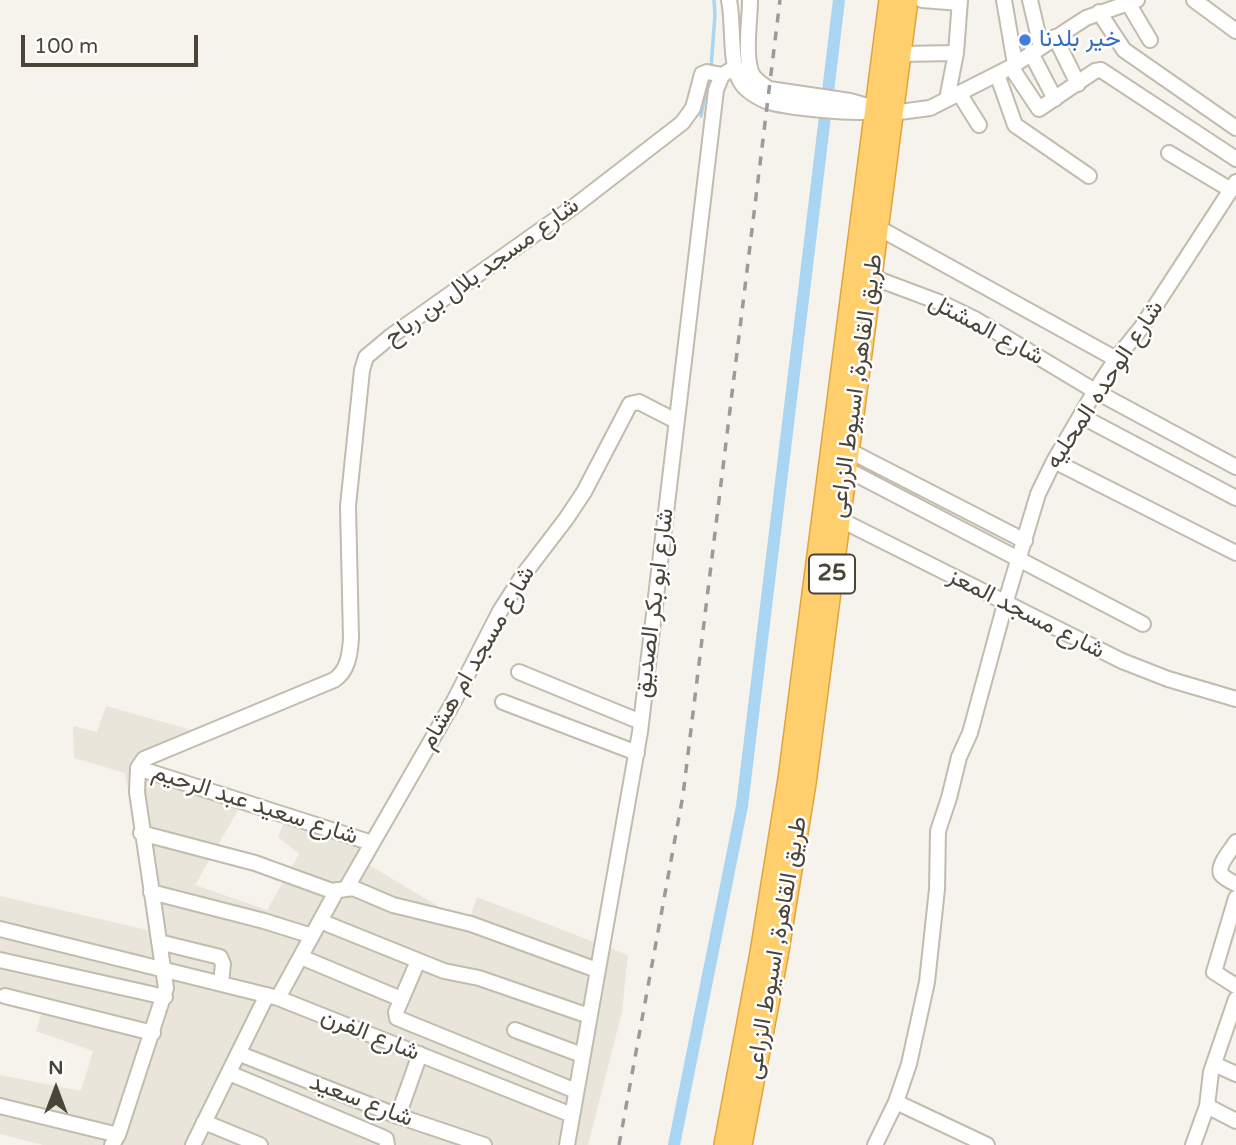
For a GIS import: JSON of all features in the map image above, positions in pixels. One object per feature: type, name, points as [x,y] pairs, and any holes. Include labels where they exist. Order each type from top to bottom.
[{"type":"highway","name":"طريق القاهرة, اسيوط الزراعى","points":[[831,516],[846,459],[872,277],[890,0]]},
{"type":"highway","name":"طريق القاهرة, اسيوط الزراعى","points":[[741,1145],[785,858],[884,112],[900,54],[907,0]]},
{"type":"highway","name":"طريق القاهرة, اسيوط الزراعى","points":[[725,1145],[761,1003]]},
{"type":"street","points":[[729,0],[740,83],[753,94],[884,112],[930,108],[1013,65],[1099,12],[1133,1],[1150,40]]},
{"type":"street","points":[[750,0],[749,61],[752,73],[778,97]]},
{"type":"street","points":[[922,0],[960,2],[953,96],[979,125]]},
{"type":"street","points":[[1004,0],[1013,65],[1038,109],[1101,70],[1236,159]]},
{"type":"street","points":[[1030,0],[1036,50],[1055,99]]},
{"type":"street","points":[[1194,0],[1236,31]]},
{"type":"street","points":[[1099,12],[1122,49],[1236,128]]},
{"type":"street","points":[[1055,37],[1078,84]]},
{"type":"street","points":[[900,54],[956,53]]},
{"type":"street","points":[[714,73],[736,66]]},
{"type":"street","name":"شارع ابو بكر الصديق","points":[[567,1145],[637,753],[716,90],[714,73]]},
{"type":"street","name":"شارع مسجد بلال بن رباح","points":[[138,768],[144,759],[339,676],[347,663],[351,646],[348,506],[362,370],[366,357],[443,297],[576,205],[682,123],[693,107],[702,74],[714,73]]},
{"type":"street","points":[[997,74],[1015,125],[1090,176]]},
{"type":"street","points":[[1168,153],[1233,186]]},
{"type":"street","name":"شارع الوحده المحليه","points":[[875,1145],[896,1102],[909,1064],[927,982],[937,889],[938,831],[959,757],[970,733],[1038,494],[1095,391],[1141,328],[1233,186]]},
{"type":"street","points":[[877,227],[1116,359]]},
{"type":"street","name":"شارع المشتل","points":[[872,277],[960,311],[1095,391],[1236,467]]},
{"type":"street","name":"شارع مسجد ام هشام","points":[[195,1144],[229,1073],[273,996],[301,957],[320,921],[372,843],[454,701],[500,611],[584,492],[630,404],[639,402],[676,421]]},
{"type":"street","points":[[1081,416],[1236,498]]},
{"type":"street","points":[[846,459],[1025,541]]},
{"type":"street","points":[[846,459],[1019,560],[1143,624]]},
{"type":"street","points":[[1054,461],[1236,553]]},
{"type":"street","name":"شارع مسجد المعز","points":[[831,516],[1134,666],[1236,699]]},
{"type":"street","points":[[519,672],[641,722]]},
{"type":"street","points":[[503,702],[637,753]]},
{"type":"street","points":[[0,1106],[115,1140],[165,997],[164,969],[141,833],[136,780],[138,768]]},
{"type":"street","name":"شارع سعيد عبد الرحيم","points":[[138,768],[372,843]]},
{"type":"street","points":[[141,833],[255,863],[324,888],[342,889],[412,911],[471,924],[597,970]]},
{"type":"street","points":[[1235,847],[1220,870],[1221,874],[1236,884]]},
{"type":"street","points":[[151,892],[312,936]]},
{"type":"street","points":[[1236,898],[1232,926],[1214,972],[1236,986]]},
{"type":"street","points":[[320,921],[444,971],[479,978],[589,1016]]},
{"type":"street","name":"شارع الفرن","points":[[0,929],[273,996],[572,1115]]},
{"type":"street","points":[[159,942],[220,957],[223,964],[221,983]]},
{"type":"street","points":[[301,957],[401,999]]},
{"type":"street","points":[[0,960],[165,997]]},
{"type":"street","points":[[418,961],[395,1014],[397,1018],[576,1091]]},
{"type":"street","points":[[5,996],[153,1033]]},
{"type":"street","points":[[1194,1145],[1207,1107],[1214,1063],[1236,999]]},
{"type":"street","points":[[515,1030],[582,1055]]},
{"type":"street","name":"شارع سعيد","points":[[240,1054],[398,1116],[484,1145]]},
{"type":"street","points":[[398,1116],[420,1054]]},
{"type":"street","points":[[1214,1063],[1236,1074]]},
{"type":"street","points":[[229,1073],[383,1138],[387,1145]]},
{"type":"street","points":[[325,1114],[336,1092]]},
{"type":"street","points":[[896,1102],[987,1145]]},
{"type":"street","points":[[1207,1107],[1236,1121]]},
{"type":"street","points":[[204,1122],[260,1145]]},
{"type":"shaded area","points":[[106,706],[213,736],[149,767],[245,798],[195,885],[267,910],[299,854],[278,837],[288,812],[369,846],[359,859],[468,924],[477,897],[628,955],[622,1012],[588,1145],[43,1145],[0,1134],[0,1075],[81,1091],[93,1051],[36,1031],[43,1008],[0,996],[0,896],[152,931],[125,773],[74,758],[73,726],[97,732]]},
{"type":"waterway","points":[[711,68],[714,0]]},
{"type":"waterway","points":[[674,1145],[742,806],[839,0]]},
{"type":"waterway","points":[[701,116],[709,75]]},
{"type":"railway","points":[[619,1145],[683,795],[780,0]]},
{"type":"place","name":"خير بلدنا","points":[[1025,40]]}]
